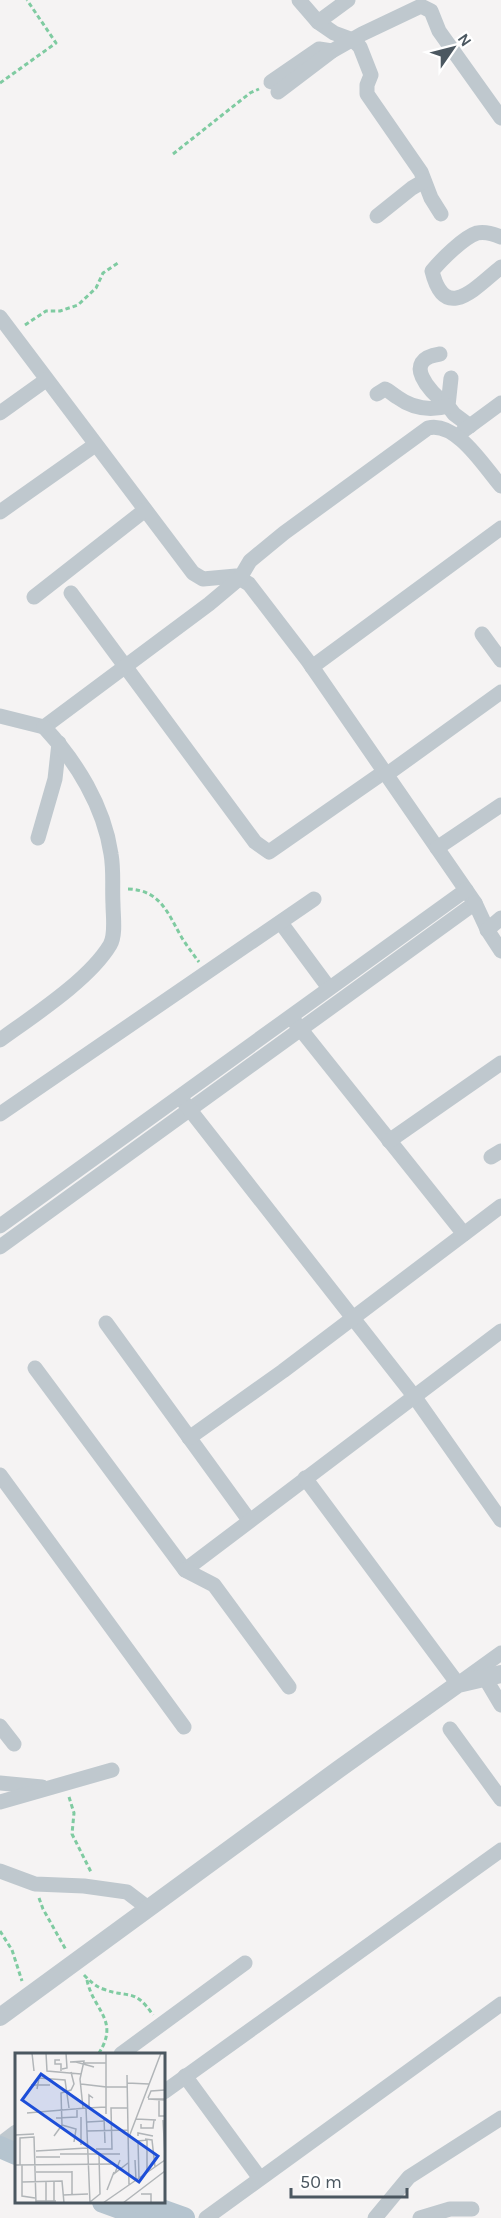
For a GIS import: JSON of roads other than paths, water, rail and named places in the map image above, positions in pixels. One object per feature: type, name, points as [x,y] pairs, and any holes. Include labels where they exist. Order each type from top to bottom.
[{"type":"main road","points":[[0,2146],[15,2154]]},
{"type":"main road","points":[[0,2164],[15,2170]]},
{"type":"main road","points":[[106,2203],[148,2218]]},
{"type":"main road","points":[[142,2203],[184,2218]]},
{"type":"street","points":[[299,0],[318,22],[333,33],[353,40],[360,47],[371,75],[367,85],[367,94],[421,172],[431,198],[441,214]]},
{"type":"street","points":[[318,22],[348,0]]},
{"type":"street","points":[[274,87],[353,40],[421,6],[432,6],[439,31],[501,118]]},
{"type":"street","points":[[377,216],[424,181]]},
{"type":"street","points":[[501,237],[489,232],[476,233],[445,256],[432,271],[436,285],[442,294],[450,298],[463,297],[501,267]]},
{"type":"street","points":[[0,318],[193,573],[203,579],[236,576],[249,584],[312,667],[475,903],[487,930],[501,951]]},
{"type":"street","points":[[440,354],[431,355],[423,360],[419,369],[422,377],[434,395],[470,426]]},
{"type":"street","points":[[448,406],[450,378]]},
{"type":"street","points":[[0,413],[46,380]]},
{"type":"street","points":[[377,394],[385,389],[408,404],[423,409],[448,406]]},
{"type":"street","points":[[455,436],[501,403]]},
{"type":"street","points":[[44,727],[209,604],[240,578],[250,561],[284,533],[421,433],[435,427],[455,436],[469,446],[501,486]]},
{"type":"street","points":[[0,512],[95,445]]},
{"type":"street","points":[[34,597],[145,510]]},
{"type":"street","points":[[312,667],[501,528]]},
{"type":"street","points":[[71,593],[255,842],[269,852],[501,692]]},
{"type":"street","points":[[482,634],[501,660]]},
{"type":"street","points":[[0,716],[44,727],[59,743],[77,770],[97,807],[111,852],[113,889],[112,942],[95,964],[67,989],[0,1040]]},
{"type":"street","points":[[38,838],[55,779],[59,743]]},
{"type":"street","points":[[437,848],[501,805]]},
{"type":"street","points":[[0,1226],[466,890]]},
{"type":"street","points":[[0,1114],[314,899]]},
{"type":"street","points":[[0,1247],[475,903]]},
{"type":"street","points":[[487,930],[501,918]]},
{"type":"street","points":[[281,923],[329,988]]},
{"type":"street","points":[[290,1016],[464,1234]]},
{"type":"street","points":[[389,1141],[501,1063]]},
{"type":"street","points":[[179,1096],[414,1395],[501,1520]]},
{"type":"street","points":[[189,1438],[353,1319],[501,1206]]},
{"type":"street","points":[[106,1323],[249,1520]]},
{"type":"street","points":[[185,1570],[501,1331]]},
{"type":"street","points":[[35,1368],[185,1570],[214,1585],[289,1687]]},
{"type":"street","points":[[0,1475],[184,1727]]},
{"type":"street","points":[[305,1478],[458,1684]]},
{"type":"street","points":[[0,2017],[501,1653]]},
{"type":"street","points":[[458,1684],[493,1676],[501,1705]]},
{"type":"street","points":[[0,1726],[14,1744]]},
{"type":"street","points":[[450,1729],[501,1799]]},
{"type":"street","points":[[0,1802],[112,1770]]},
{"type":"street","points":[[0,1783],[48,1788]]},
{"type":"street","points":[[165,2091],[501,1850]]},
{"type":"street","points":[[0,1871],[35,1884],[127,1892],[148,1908]]},
{"type":"street","points":[[125,2053],[245,1963]]},
{"type":"street","points":[[206,2218],[259,2177],[501,2004]]},
{"type":"street","points":[[185,2076],[259,2177]]},
{"type":"street","points":[[375,2218],[409,2177],[501,2118]]},
{"type":"street","points":[[0,2146],[15,2133]]},
{"type":"street","points":[[420,2218],[450,2209],[472,2209]]}]
